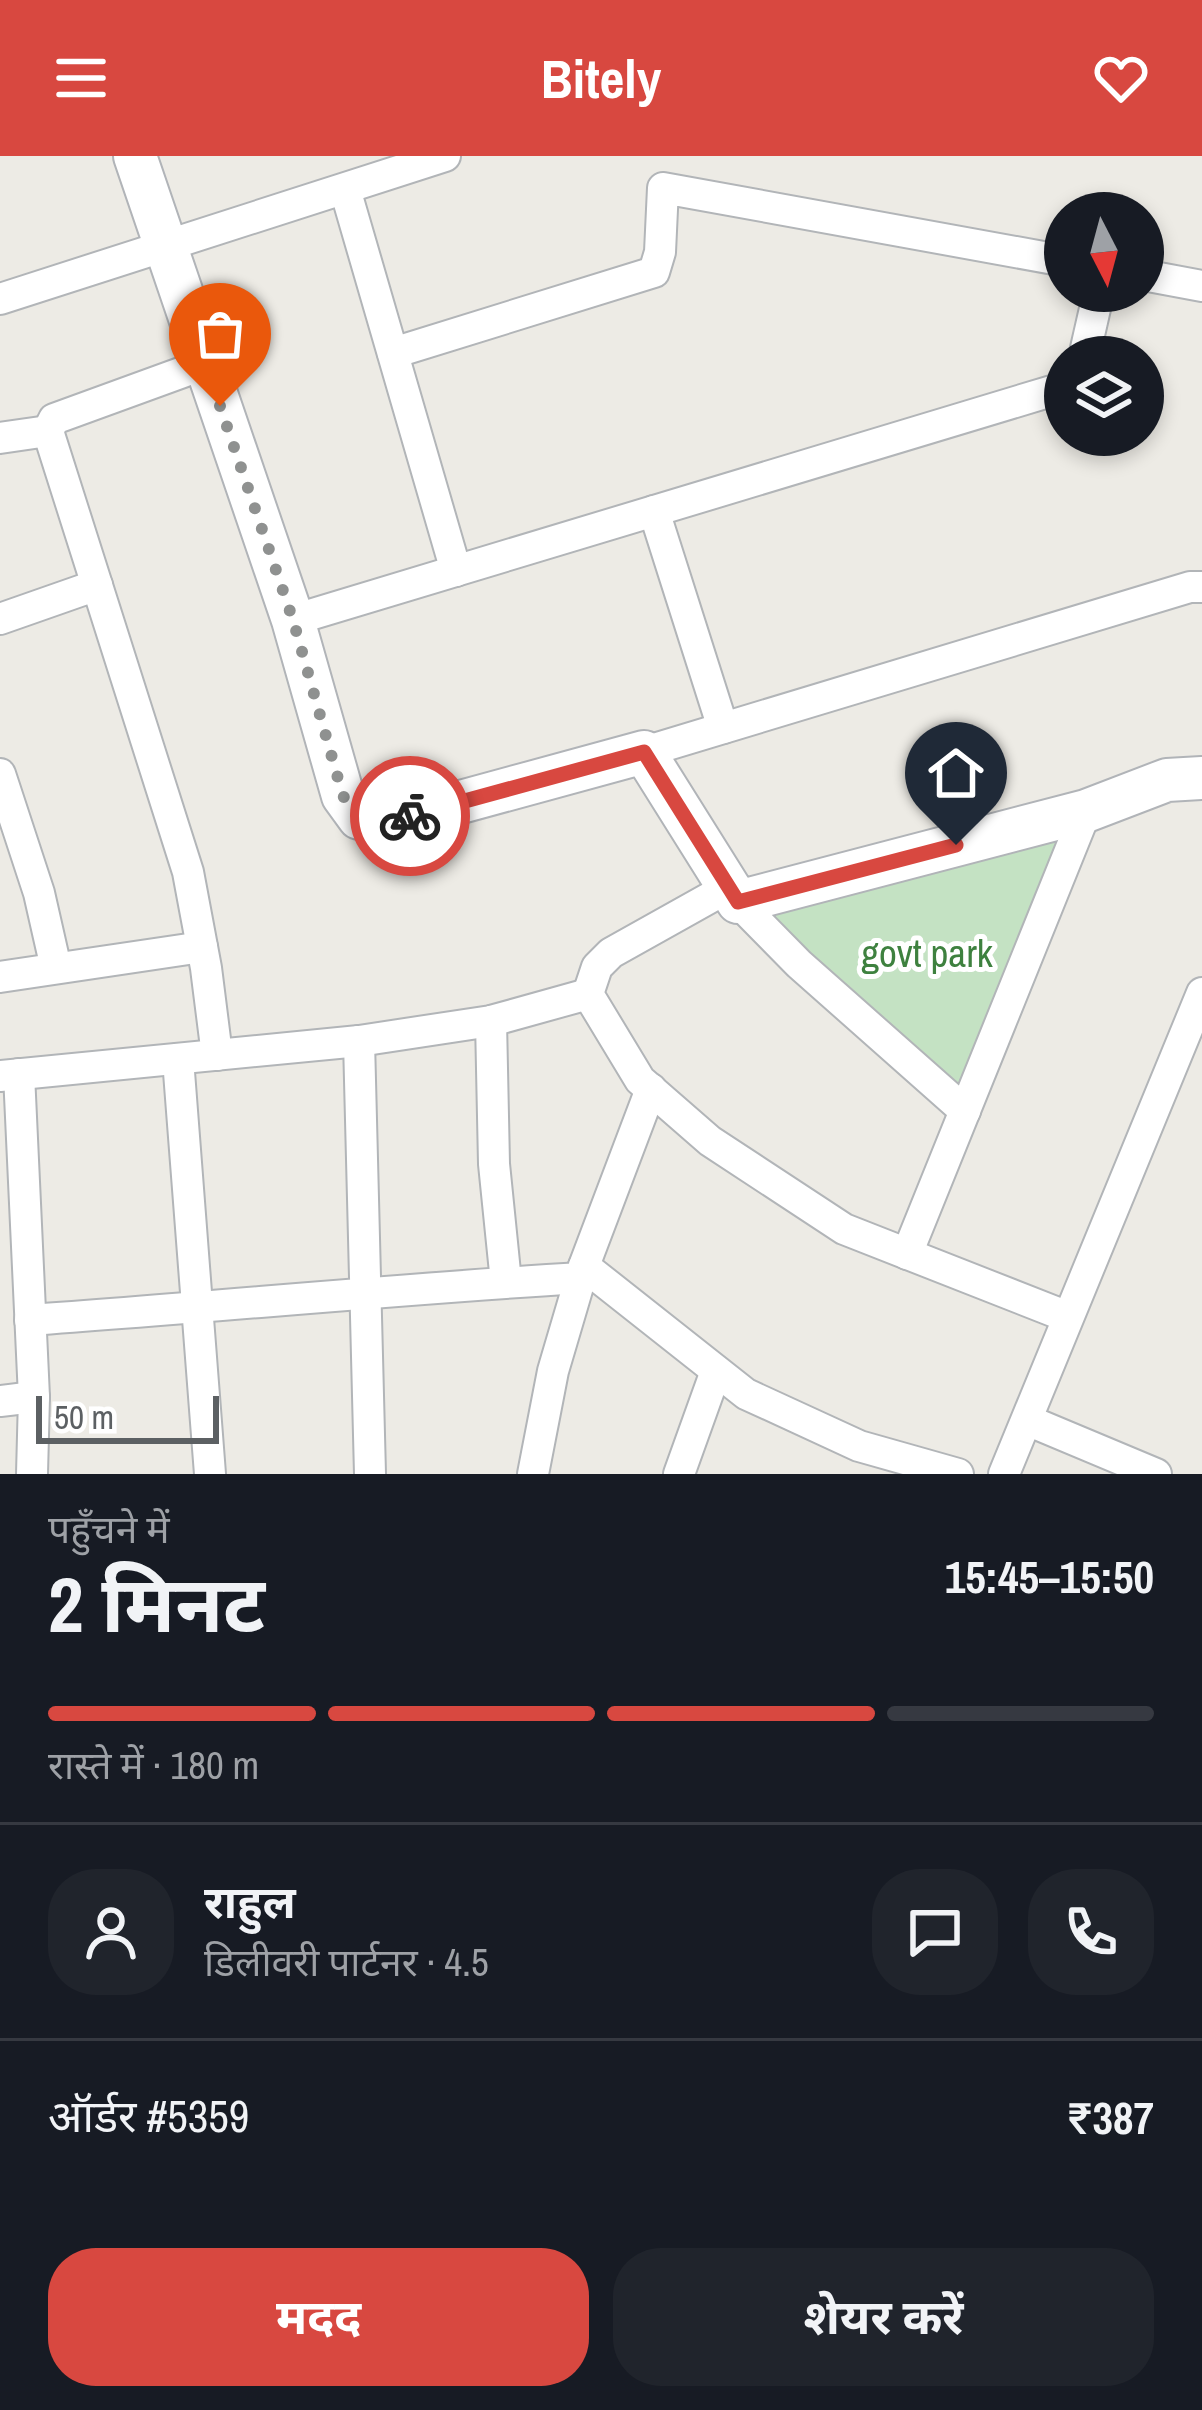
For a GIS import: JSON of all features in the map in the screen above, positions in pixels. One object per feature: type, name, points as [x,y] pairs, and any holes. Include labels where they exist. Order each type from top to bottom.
[{"type":"street","points":[[135,156],[293,620],[343,796],[359,818],[384,823],[644,752],[1202,587]]},
{"type":"street","points":[[0,298],[445,156]]},
{"type":"street","points":[[393,353],[654,272],[660,252],[663,188],[1044,257]]},
{"type":"street","points":[[345,189],[456,572]]},
{"type":"street","points":[[1164,279],[1202,286]]},
{"type":"street","points":[[206,364],[54,419],[48,431],[188,872],[217,1055]]},
{"type":"street","points":[[293,620],[1044,393]]},
{"type":"street","points":[[0,439],[48,431]]},
{"type":"street","points":[[654,511],[723,728]]},
{"type":"street","points":[[0,619],[97,585]]},
{"type":"street","points":[[644,752],[734,894],[800,964],[965,1111]]},
{"type":"street","points":[[0,774],[39,893],[56,968]]},
{"type":"street","points":[[1068,1317],[844,1228],[710,1141],[640,1080],[588,994],[597,967],[610,953],[734,894],[1086,811],[1167,779],[1202,778]]},
{"type":"street","points":[[907,1254],[1086,811]]},
{"type":"street","points":[[0,976],[202,947]]},
{"type":"street","points":[[1004,1474],[1202,993]]},
{"type":"street","points":[[32,1474],[30,1320],[9,1075],[359,1042],[491,1021],[588,994]]},
{"type":"street","points":[[491,1021],[494,1164],[506,1282]]},
{"type":"street","points":[[359,1042],[370,1474]]},
{"type":"street","points":[[178,1059],[210,1474]]},
{"type":"street","points":[[533,1474],[554,1371],[583,1272],[651,1089]]},
{"type":"street","points":[[30,1320],[583,1272],[746,1394],[859,1446],[958,1474]]},
{"type":"street","points":[[679,1474],[716,1371]]},
{"type":"street","points":[[0,1401],[34,1397]]},
{"type":"street","points":[[1027,1420],[1156,1474]]},
{"type":"green space","name":"govt park","points":[[1062,834],[958,1089],[756,911]]},
{"type":"way so far","points":[[220,406],[293,620],[343,796],[359,818],[384,823],[410,816]]},
{"type":"route","points":[[410,816],[644,752],[738,902],[956,845]]}]
